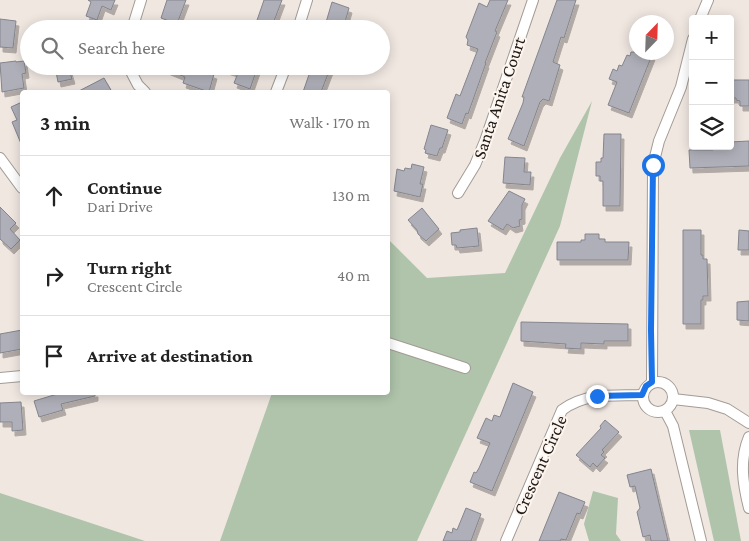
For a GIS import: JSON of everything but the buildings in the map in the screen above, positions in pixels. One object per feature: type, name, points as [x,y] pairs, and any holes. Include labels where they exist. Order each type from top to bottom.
[{"type":"street","points":[[135,20],[141,0]]},
{"type":"street","points":[[301,20],[307,0]]},
{"type":"street","name":"Santa Anita Court","points":[[458,193],[475,165],[486,141],[533,0]]},
{"type":"street","points":[[702,15],[708,0]]},
{"type":"street","points":[[652,382],[653,165],[659,142],[682,88],[689,57]]},
{"type":"street","points":[[132,75],[138,86],[143,90]]},
{"type":"street","points":[[277,90],[283,75]]},
{"type":"street","points":[[0,158],[20,185]]},
{"type":"street","points":[[390,344],[465,368]]},
{"type":"street","points":[[0,378],[20,376]]},
{"type":"street","points":[[652,382],[660,382],[667,385],[672,391],[673,399],[665,411],[658,413],[648,410],[644,404],[642,395],[646,386],[652,382]]},
{"type":"street","name":"Crescent Circle","points":[[506,541],[562,410],[582,398],[642,395]]},
{"type":"street","points":[[673,399],[708,403],[727,409],[749,423]]},
{"type":"street","points":[[665,411],[673,426],[701,541]]},
{"type":"street","points":[[749,437],[742,463],[744,486],[749,508]]},
{"type":"green space","points":[[592,101],[560,226],[417,541],[220,541],[271,395],[390,395],[390,241],[427,278],[505,273],[560,158]]},
{"type":"green space","points":[[689,430],[720,430],[741,541],[714,541]]},
{"type":"green space","points":[[593,491],[618,498],[616,534],[621,541],[589,541],[584,524]]},
{"type":"green space","points":[[0,493],[145,541],[0,541]]},
{"type":"route","points":[[597,396],[642,395],[646,386],[652,382],[653,165]]}]
